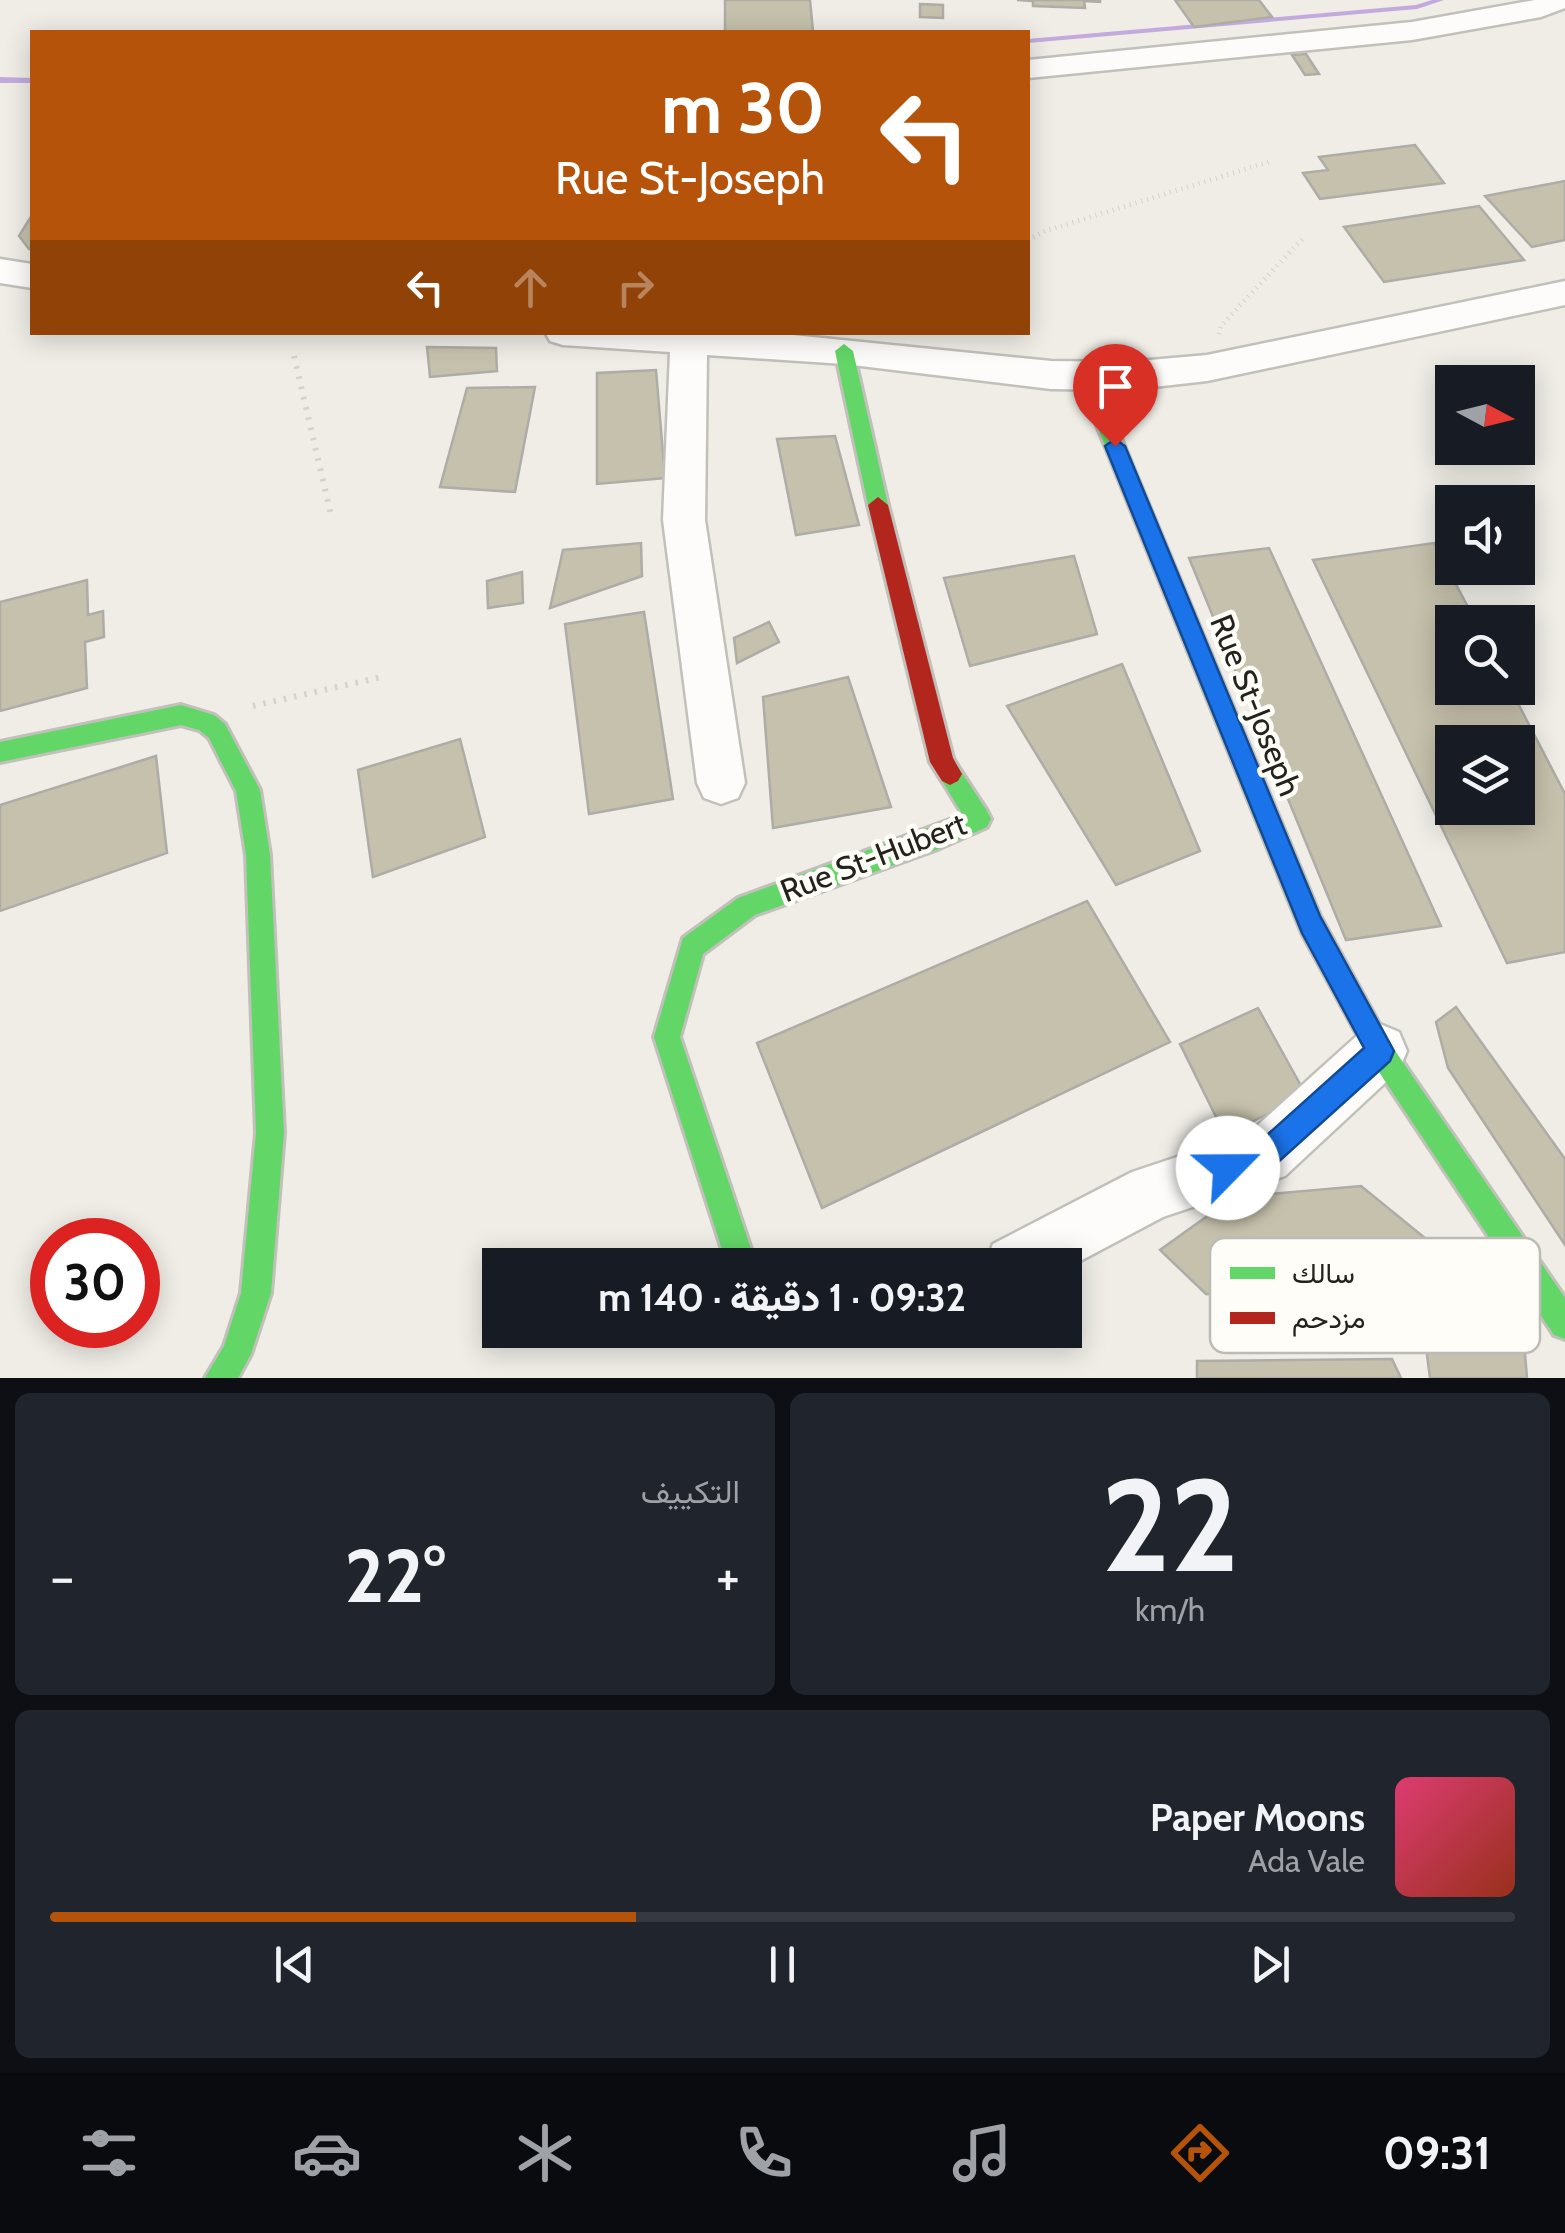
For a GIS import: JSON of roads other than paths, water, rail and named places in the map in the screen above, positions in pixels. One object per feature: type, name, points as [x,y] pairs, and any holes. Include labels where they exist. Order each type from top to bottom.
[{"type":"street","points":[[1030,70],[1412,31],[1541,8],[1560,0]]},
{"type":"street","points":[[0,271],[30,276]]},
{"type":"street","points":[[601,335],[844,352],[897,346],[1086,376],[1206,368],[1565,293]]},
{"type":"street","points":[[689,342],[684,520],[721,783]]},
{"type":"street","name":"Rue St-Hubert","points":[[737,1248],[667,1037],[692,947],[747,906],[935,839],[978,818],[942,762],[891,564],[844,352]]},
{"type":"street","name":"Rue St-Joseph","points":[[1086,376],[1311,924],[1380,1051],[1507,1238]]},
{"type":"street","points":[[0,752],[181,715],[217,731],[248,790],[258,854],[269,1113],[256,1294],[236,1354],[220,1378]]},
{"type":"street","points":[[1046,1248],[1152,1192],[1265,1156],[1380,1051]]},
{"type":"street","name":"Rue St-Joseph","points":[[1540,1287],[1565,1324]]},
{"type":"waterway","points":[[1030,41],[1417,7],[1440,0]]},
{"type":"waterway","points":[[0,80],[30,81]]}]
